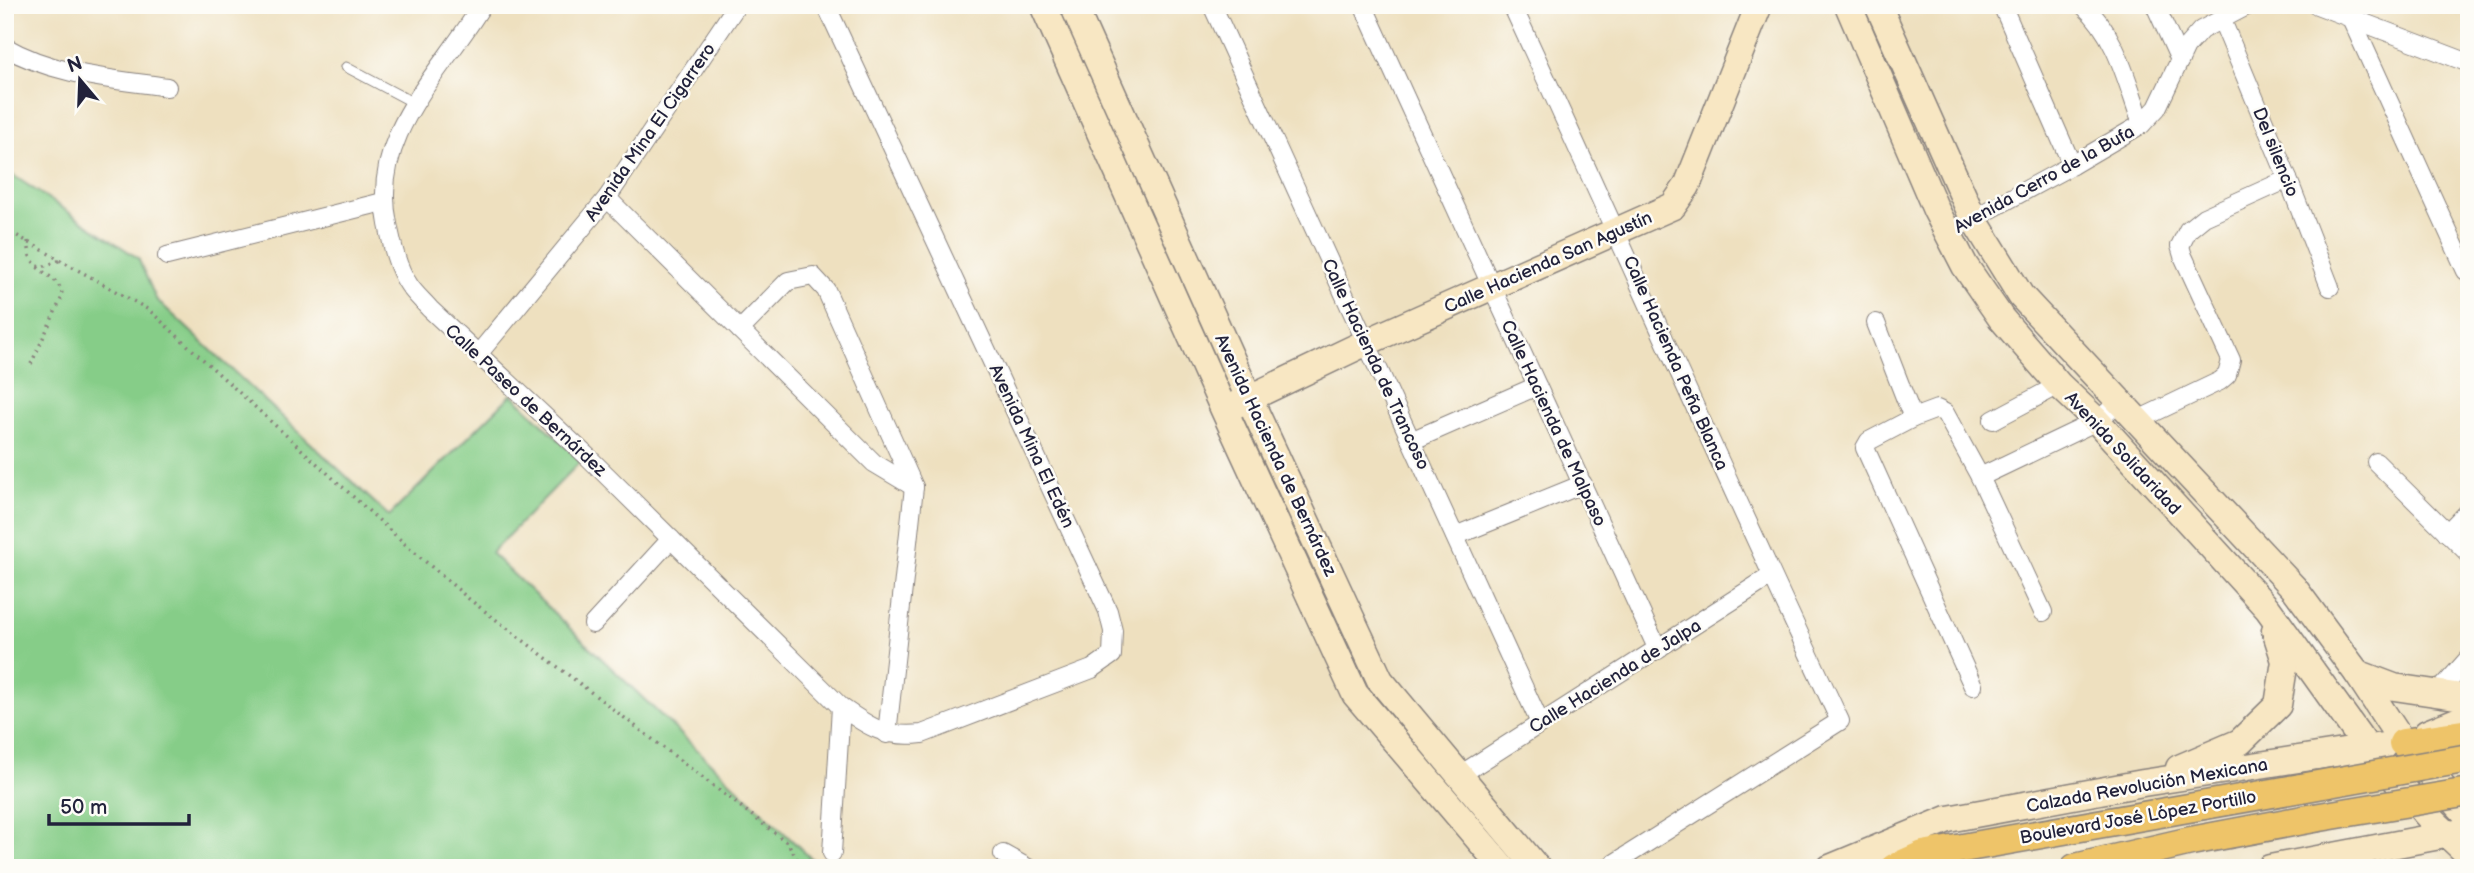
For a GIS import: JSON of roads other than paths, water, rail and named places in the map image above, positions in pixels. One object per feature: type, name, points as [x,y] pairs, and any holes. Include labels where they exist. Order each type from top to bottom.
[{"type":"main road","points":[[2403,743],[2469,733]]},
{"type":"main road","name":"Boulevard José López Portillo","points":[[1894,868],[1923,855],[2469,758]]},
{"type":"main road","name":"Boulevard José López Portillo","points":[[2075,868],[2191,841],[2469,792]]},
{"type":"street","name":"Calle Paseo de Bernárdez","points":[[482,5],[414,103],[394,142],[385,177],[383,202],[392,246],[408,284],[429,309],[479,353],[841,707],[878,731]]},
{"type":"street","name":"Avenida Mina El Cigarrero","points":[[479,353],[607,198],[737,5]]},
{"type":"street","name":"Avenida Mina El Edén","points":[[826,5],[1102,598],[1113,631],[1112,654],[1093,669],[922,734],[904,736],[878,731]]},
{"type":"street","name":"Avenida Hacienda de Bernárdez","points":[[1043,5],[1224,410],[1355,694],[1503,868]]},
{"type":"street","name":"Avenida Hacienda de Bernárdez","points":[[1073,5],[1248,398],[1380,680],[1537,868]]},
{"type":"street","name":"Calle Hacienda de Trancoso","points":[[1212,5],[1540,723]]},
{"type":"street","name":"Calle Hacienda de Malpaso","points":[[1363,5],[1658,650]]},
{"type":"street","name":"Calle Hacienda Peña Blanca","points":[[1512,5],[1771,576],[1840,721],[1607,868]]},
{"type":"street","name":"Calle Hacienda San Agustín","points":[[1224,410],[1367,342],[1673,206],[1687,186],[1759,5]]},
{"type":"street","name":"Avenida Solidaridad","points":[[1848,5],[1947,233],[1965,266],[2001,318],[2059,385],[2096,421],[2268,609],[2368,749],[2458,833],[2469,855]]},
{"type":"street","name":"Avenida Solidaridad","points":[[1878,5],[1973,218],[2021,296],[2294,588],[2357,673],[2403,743],[2469,817]]},
{"type":"street","points":[[2003,5],[2072,165]]},
{"type":"street","points":[[2083,5],[2115,46],[2142,124]]},
{"type":"street","points":[[2155,5],[2180,60]]},
{"type":"street","points":[[2317,5],[2348,11],[2469,63]]},
{"type":"street","name":"Avenida Cerro de la Bufa","points":[[1947,233],[2142,124],[2157,108],[2186,47],[2201,30],[2236,10]]},
{"type":"street","name":"Del silencio","points":[[2236,10],[2288,179],[2330,287]]},
{"type":"street","points":[[2348,11],[2467,271]]},
{"type":"street","points":[[5,47],[19,55],[77,73],[167,87]]},
{"type":"street","points":[[2138,421],[2227,375],[2231,360],[2180,246],[2188,230],[2204,217],[2288,179]]},
{"type":"street","points":[[607,198],[874,463],[914,487]]},
{"type":"street","points":[[167,256],[383,202]]},
{"type":"street","points":[[740,330],[788,281],[813,276],[826,290],[914,487],[878,731]]},
{"type":"street","points":[[1875,323],[1913,418]]},
{"type":"street","points":[[1993,421],[2059,385]]},
{"type":"street","points":[[1411,441],[1536,386]]},
{"type":"street","points":[[1980,477],[2096,421],[2119,402]]},
{"type":"street","points":[[1973,686],[1865,447],[1869,441],[1937,409],[1945,414],[1980,477],[2043,612]]},
{"type":"street","points":[[2376,461],[2469,554]]},
{"type":"street","points":[[1455,536],[1583,484]]},
{"type":"street","points":[[2447,533],[2469,510]]},
{"type":"street","points":[[593,624],[671,539]]},
{"type":"street","name":"Calle Hacienda de Jalpa","points":[[1460,775],[1771,576]]},
{"type":"street","points":[[2143,783],[2240,742],[2278,705],[2285,661],[2268,609]]},
{"type":"street","points":[[2437,694],[2469,658]]},
{"type":"street","points":[[2357,673],[2394,687],[2469,698]]},
{"type":"street","points":[[832,853],[841,707]]},
{"type":"street","name":"Calzada Revolución Mexicana","points":[[1830,868],[1948,819],[2143,783],[2403,743],[2469,716]]},
{"type":"street","points":[[2270,868],[2458,833]]},
{"type":"street","points":[[1003,854],[1027,868]]},
{"type":"lane","points":[[346,67],[414,103]]}]
